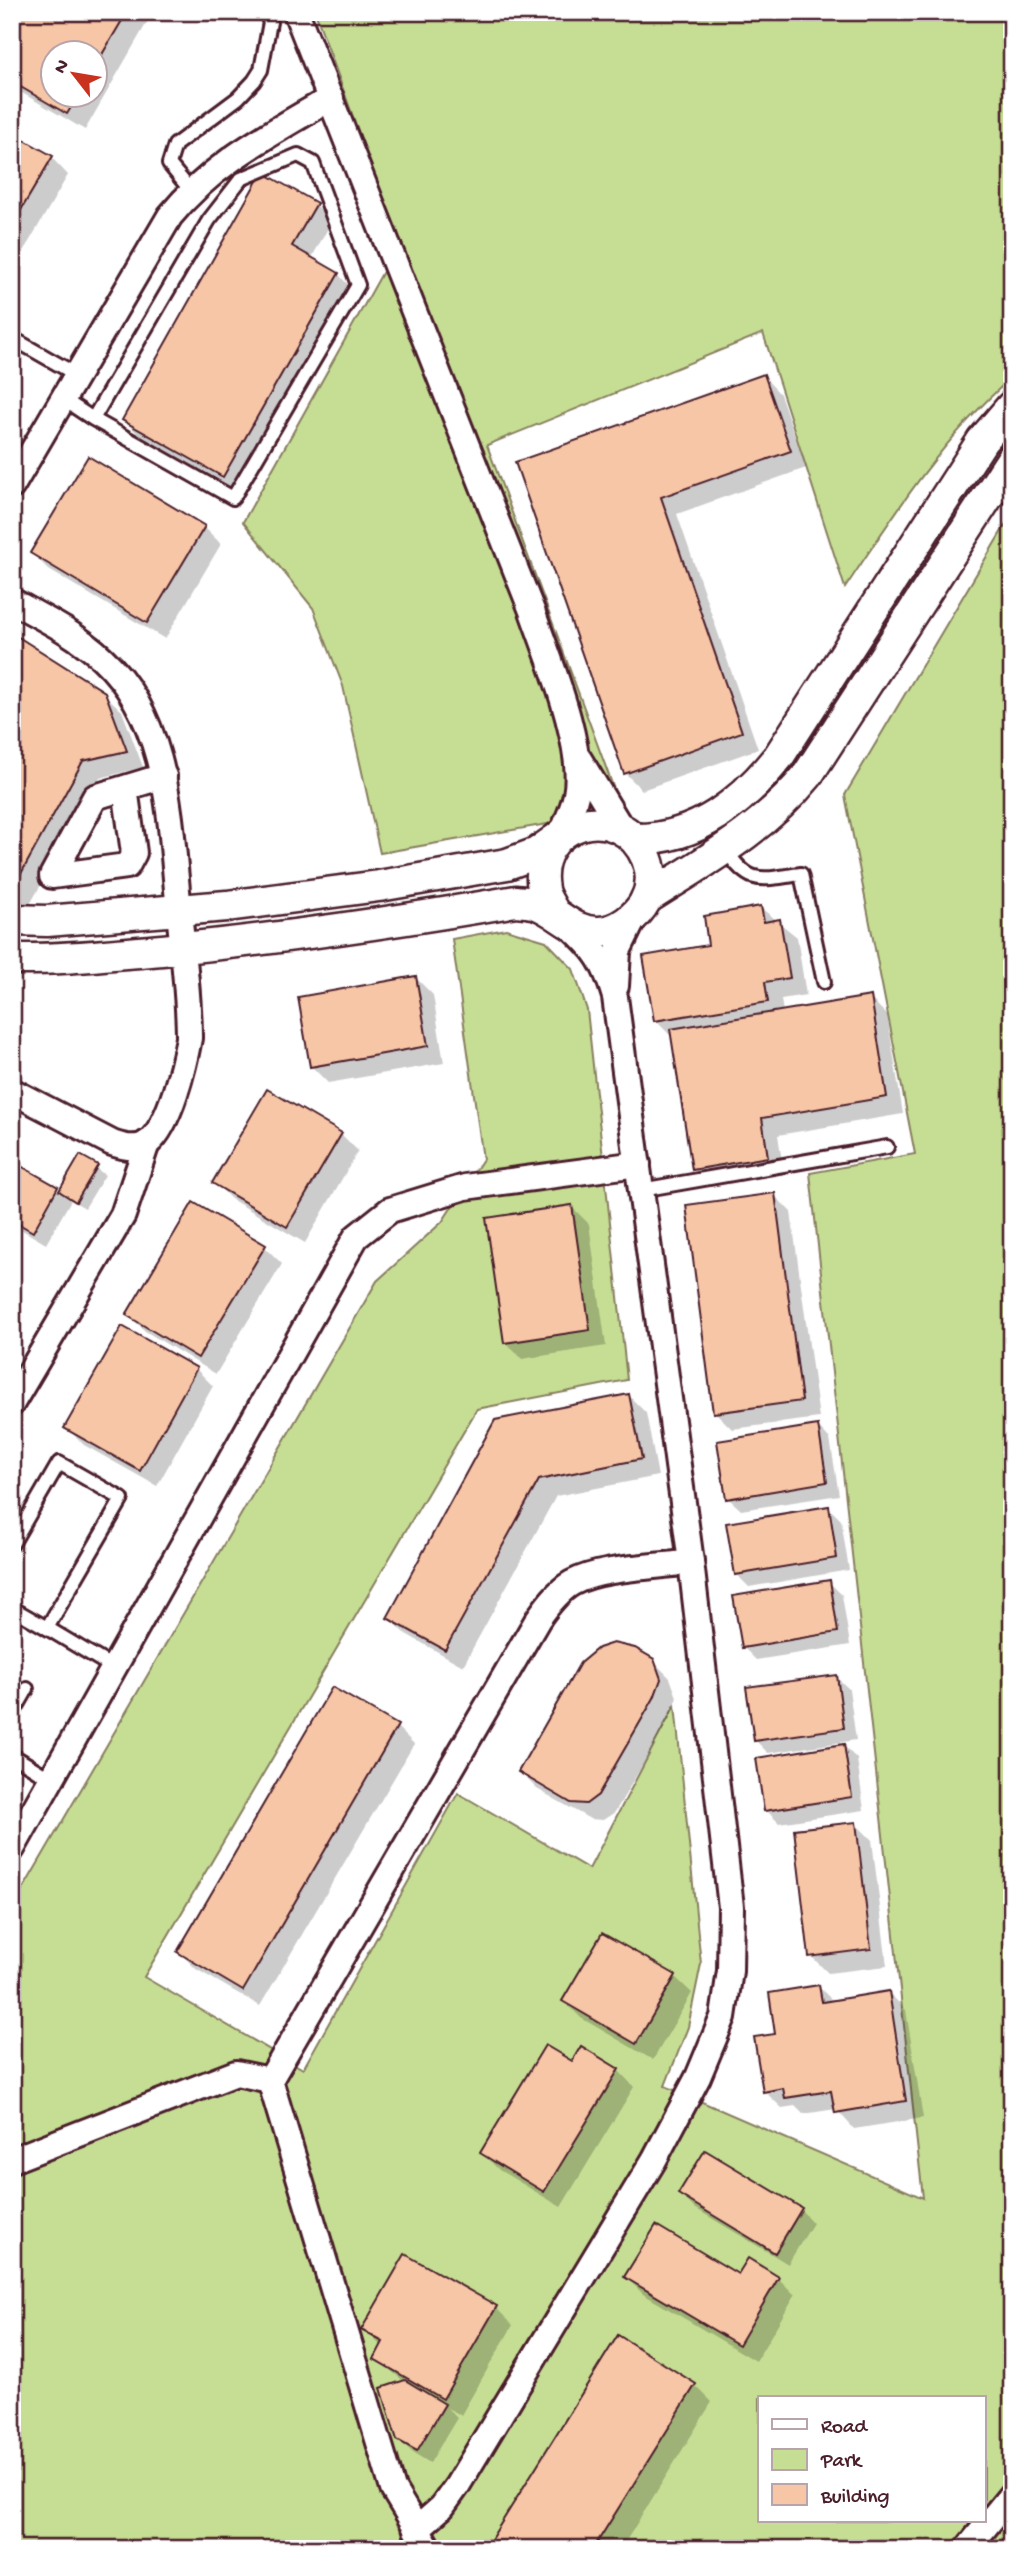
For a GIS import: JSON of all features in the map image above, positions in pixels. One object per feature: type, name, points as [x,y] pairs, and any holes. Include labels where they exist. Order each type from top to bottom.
[{"type":"street","points":[[296,12],[532,611],[555,676],[574,749],[578,770],[576,796],[558,838],[543,863],[543,891],[562,919],[597,950],[607,970],[615,997],[691,1562],[731,1908],[730,1971],[723,2017],[698,2077],[647,2172],[423,2539],[393,2489],[270,2080],[538,1619],[552,1600],[571,1584],[588,1577],[691,1562]]},
{"type":"street","points":[[12,485],[170,216],[191,191],[223,163],[331,98]]},
{"type":"street","points":[[12,920],[47,921],[179,910],[379,886],[507,864],[537,853],[572,828],[591,822],[657,839],[685,832],[707,822],[761,779],[779,756],[982,441],[1012,407]]},
{"type":"street","points":[[12,959],[48,960],[184,948],[384,924],[516,901],[536,903],[587,931],[601,932],[616,928],[641,906],[726,850],[785,803],[807,776],[1012,459]]},
{"type":"street","points":[[12,601],[71,633],[103,659],[125,685],[146,723],[164,776],[184,948],[189,1038],[184,1066],[165,1116],[148,1143],[123,1215],[12,1403]]},
{"type":"street","points":[[574,749],[650,867],[641,906],[618,951],[615,997]]},
{"type":"street","points":[[125,788],[164,776]]},
{"type":"street","points":[[12,1091],[124,1148],[148,1143]]},
{"type":"street","points":[[12,1849],[356,1237],[390,1210],[465,1188],[638,1164]]},
{"type":"street","points":[[12,2160],[236,2073],[270,2080]]},
{"type":"street","points":[[967,2549],[1012,2494]]},
{"type":"lane","points":[[191,191],[169,164],[171,153],[175,145],[237,98],[261,70],[270,22],[265,12]]},
{"type":"lane","points":[[63,399],[93,419],[233,498],[358,285],[313,163],[298,155],[241,179],[209,220],[93,419]]},
{"type":"lane","points":[[14,343],[77,375]]},
{"type":"lane","points":[[726,850],[739,871],[754,880],[801,874],[824,982]]},
{"type":"lane","points":[[641,1190],[887,1147]]},
{"type":"lane","points":[[12,1545],[59,1463],[122,1499],[47,1628]]},
{"type":"lane","points":[[12,1608],[114,1668]]},
{"type":"lane","points":[[12,1715],[27,1689]]},
{"type":"lane","points":[[12,1755],[51,1779]]},
{"type":"green space","points":[[315,12],[1012,12],[1012,377],[964,425],[921,477],[845,588],[763,333],[487,445],[622,811],[380,853],[343,686],[313,608],[243,522],[399,243]]},
{"type":"green space","points":[[1012,514],[1012,2549],[12,2549],[12,1908],[377,1281],[442,1222],[483,1159],[452,939],[506,929],[546,941],[573,969],[587,1010],[627,1380],[477,1409],[144,1977],[303,2069],[458,1793],[589,1869],[675,1705],[701,1964],[688,2027],[665,2086],[923,2198],[810,1173],[915,1154],[845,795]]},
{"type":"building","points":[[12,12],[127,12],[108,44],[108,38],[38,38],[38,97],[12,82]]},
{"type":"building","points":[[57,108],[71,108],[67,114]]},
{"type":"building","points":[[12,133],[53,156],[12,225]]},
{"type":"building","points":[[262,172],[317,203],[292,246],[339,273],[223,477],[122,420]]},
{"type":"building","points":[[764,374],[791,451],[661,497],[742,732],[624,774],[515,462]]},
{"type":"building","points":[[88,456],[205,526],[147,623],[30,553]]},
{"type":"building","points":[[12,633],[105,692],[127,751],[83,761],[12,890]]},
{"type":"building","points":[[761,906],[764,922],[780,919],[790,978],[765,982],[768,1002],[654,1021],[643,956],[708,945],[704,916]]},
{"type":"building","points":[[416,976],[428,1046],[310,1067],[298,997]]},
{"type":"building","points":[[871,996],[887,1097],[762,1118],[768,1157],[692,1170],[670,1029]]},
{"type":"building","points":[[267,1089],[342,1133],[287,1227],[212,1183]]},
{"type":"building","points":[[80,1155],[98,1165],[76,1202],[59,1191]]},
{"type":"building","points":[[12,1161],[58,1187],[33,1232],[12,1220]]},
{"type":"building","points":[[775,1193],[802,1401],[713,1413],[686,1205]]},
{"type":"building","points":[[193,1202],[266,1245],[198,1358],[126,1315]]},
{"type":"building","points":[[572,1205],[590,1330],[504,1343],[486,1218]]},
{"type":"building","points":[[122,1326],[197,1368],[140,1471],[64,1428]]},
{"type":"building","points":[[629,1394],[642,1459],[539,1480],[445,1650],[387,1618],[495,1420]]},
{"type":"building","points":[[818,1425],[827,1482],[726,1499],[717,1441]]},
{"type":"building","points":[[829,1506],[837,1558],[735,1575],[726,1523]]},
{"type":"building","points":[[830,1580],[838,1632],[742,1648],[733,1596]]},
{"type":"building","points":[[613,1643],[635,1648],[654,1659],[661,1679],[654,1698],[598,1795],[586,1804],[571,1803],[518,1772],[580,1663],[598,1648]]},
{"type":"building","points":[[837,1675],[844,1728],[754,1741],[746,1687]]},
{"type":"building","points":[[332,1687],[398,1725],[243,1991],[177,1952]]},
{"type":"building","points":[[844,1744],[852,1797],[764,1811],[756,1758]]},
{"type":"building","points":[[856,1822],[871,1949],[809,1957],[794,1829]]},
{"type":"building","points":[[602,1933],[676,1975],[636,2044],[562,2001]]},
{"type":"building","points":[[819,1985],[822,2002],[889,1991],[906,2101],[835,2113],[831,2091],[785,2098],[783,2088],[763,2092],[754,2037],[775,2034],[769,1993]]},
{"type":"building","points":[[545,2045],[572,2061],[581,2046],[619,2069],[544,2192],[480,2153]]},
{"type":"building","points":[[705,2150],[802,2208],[775,2253],[678,2194]]},
{"type":"building","points":[[656,2225],[738,2274],[748,2258],[779,2277],[739,2345],[624,2277]]},
{"type":"building","points":[[405,2254],[497,2306],[443,2399],[374,2359],[383,2342],[361,2330]]},
{"type":"building","points":[[618,2335],[696,2384],[593,2549],[485,2549]]},
{"type":"building","points":[[405,2380],[445,2404],[417,2451],[397,2440],[381,2388]]}]
